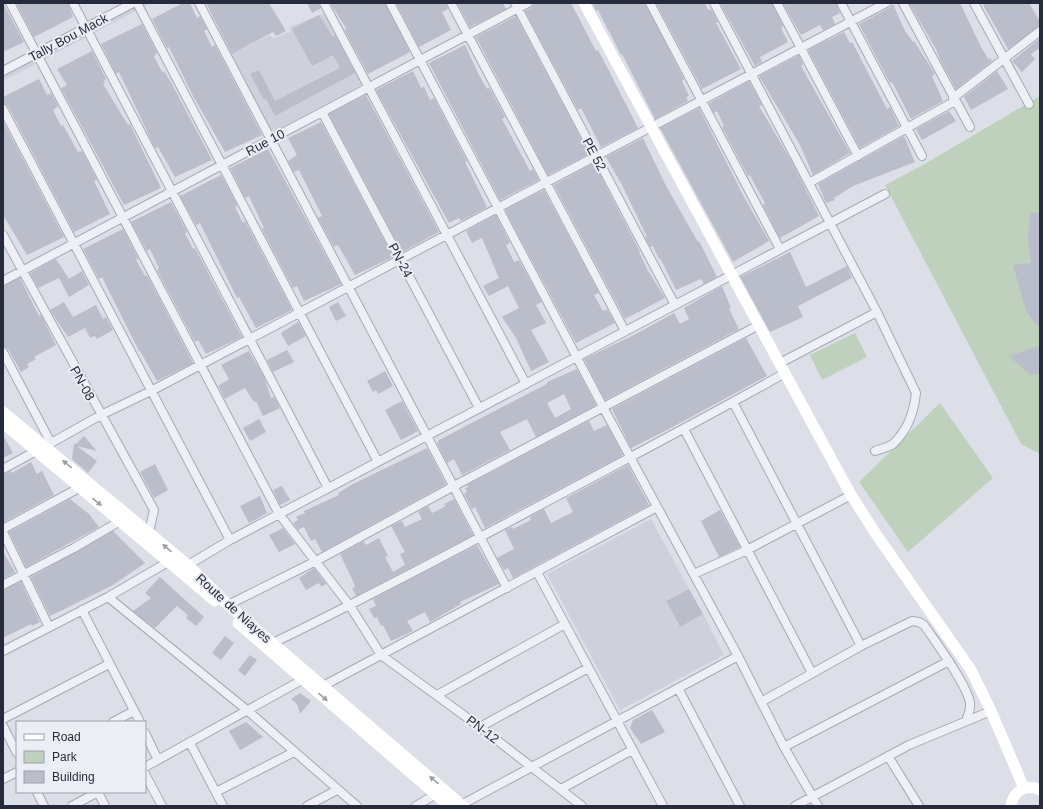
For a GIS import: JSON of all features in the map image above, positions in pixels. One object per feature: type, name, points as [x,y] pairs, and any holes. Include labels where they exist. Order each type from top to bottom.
[{"type":"main road","points":[[584,3],[851,495],[878,537],[961,654],[1034,787],[1016,793],[1011,806]]},
{"type":"main road","name":"Route de Niayes","points":[[3,412],[188,565],[228,604],[462,805]]},
{"type":"main road","name":"Route de Niayes","points":[[3,423],[45,447],[79,488],[221,606],[302,680],[436,794],[448,806]]},
{"type":"street","points":[[10,3],[279,514],[350,606],[381,656]]},
{"type":"street","points":[[73,3],[328,488]]},
{"type":"street","name":"Tally Bou Mack","points":[[3,71],[133,3]]},
{"type":"street","points":[[136,3],[378,462]]},
{"type":"street","points":[[199,3],[507,588]]},
{"type":"street","points":[[324,3],[526,384]]},
{"type":"street","points":[[390,3],[656,507],[738,656],[784,747],[818,806]]},
{"type":"street","points":[[451,3],[626,331]]},
{"type":"street","name":"Rue 10","points":[[3,281],[369,87],[517,6],[528,3]]},
{"type":"street","points":[[650,3],[780,249]]},
{"type":"street","points":[[714,3],[877,312],[916,394],[915,407],[903,432],[892,445],[875,451]]},
{"type":"street","points":[[777,3],[858,156]]},
{"type":"street","points":[[841,3],[922,156]]},
{"type":"street","points":[[3,469],[101,415],[250,339],[886,3]]},
{"type":"street","points":[[903,3],[954,100],[970,127]]},
{"type":"street","points":[[974,3],[1029,104]]},
{"type":"street","name":"PE 52","points":[[517,6],[675,305]]},
{"type":"street","points":[[809,183],[907,129],[954,100],[1040,31]]},
{"type":"street","points":[[3,109],[230,540]]},
{"type":"street","name":"PN-24","points":[[322,112],[479,408]]},
{"type":"street","points":[[188,565],[230,540],[885,194]]},
{"type":"street","name":"PN-08","points":[[3,235],[154,510],[148,532]]},
{"type":"street","points":[[273,643],[350,606],[684,429],[733,402],[782,368],[877,312]]},
{"type":"street","points":[[228,604],[316,561],[454,486],[759,325]]},
{"type":"street","points":[[3,352],[45,447]]},
{"type":"street","points":[[733,402],[861,646]]},
{"type":"street","points":[[684,429],[812,673]]},
{"type":"street","points":[[3,529],[79,488]]},
{"type":"street","points":[[694,574],[747,550],[797,522],[851,495]]},
{"type":"street","points":[[323,686],[656,507]]},
{"type":"street","points":[[3,585],[74,548],[120,521]]},
{"type":"street","points":[[3,532],[49,626]]},
{"type":"street","points":[[3,651],[108,597],[168,562]]},
{"type":"street","points":[[537,572],[663,806]]},
{"type":"street","points":[[108,597],[248,712],[357,806]]},
{"type":"street","points":[[82,610],[139,721]]},
{"type":"street","points":[[761,702],[861,646],[912,621],[919,622],[924,625],[949,662],[969,696],[970,704],[966,721]]},
{"type":"street","points":[[437,695],[565,624]]},
{"type":"street","name":"PN-12","points":[[381,656],[480,727],[582,806]]},
{"type":"street","points":[[462,805],[738,656]]},
{"type":"street","points":[[784,747],[949,662]]},
{"type":"street","points":[[3,719],[109,664]]},
{"type":"street","points":[[480,727],[588,668]]},
{"type":"street","points":[[146,766],[248,712],[302,680]]},
{"type":"street","points":[[678,688],[740,806]]},
{"type":"street","points":[[114,721],[134,711]]},
{"type":"street","points":[[795,806],[888,756],[991,711]]},
{"type":"street","points":[[3,726],[16,751]]},
{"type":"street","points":[[146,735],[158,760]]},
{"type":"street","points":[[190,743],[223,806]]},
{"type":"street","points":[[561,789],[632,750]]},
{"type":"street","points":[[216,792],[294,752]]},
{"type":"street","points":[[888,756],[919,806]]},
{"type":"street","points":[[3,779],[16,772]]},
{"type":"street","points":[[146,776],[162,806]]},
{"type":"street","points":[[307,806],[337,790]]},
{"type":"street","points":[[38,793],[44,806]]},
{"type":"street","points":[[72,806],[96,793]]},
{"type":"street","points":[[98,793],[105,806]]},
{"type":"street","points":[[416,806],[436,794]]},
{"type":"shaded area","points":[[122,3],[151,3],[3,81],[3,66]]},
{"type":"shaded area","points":[[327,12],[365,83],[272,133],[232,54],[270,35],[273,39],[291,31],[290,27]]},
{"type":"shaded area","points":[[651,519],[689,589],[666,601],[679,626],[703,614],[724,655],[620,710],[547,574]]},
{"type":"green space","points":[[1040,96],[1040,454],[1021,444],[885,185],[923,165]]},
{"type":"green space","points":[[855,333],[867,357],[822,380],[810,355]]},
{"type":"green space","points":[[940,403],[993,478],[908,552],[859,482]]},
{"type":"building","points":[[3,3],[24,42],[3,52]]},
{"type":"building","points":[[16,3],[68,3],[73,17],[34,37]]},
{"type":"building","points":[[183,3],[190,3],[197,18],[200,16],[207,29],[204,31],[212,47],[215,45],[262,135],[225,152],[192,94],[169,47],[167,48],[152,19]]},
{"type":"building","points":[[206,3],[269,3],[286,31],[276,36],[273,32],[232,54]]},
{"type":"building","points":[[307,3],[319,3],[321,8],[312,13]]},
{"type":"building","points":[[330,3],[385,3],[410,52],[368,74],[345,31],[346,28]]},
{"type":"building","points":[[396,3],[446,3],[448,9],[442,12],[451,30],[419,47]]},
{"type":"building","points":[[457,3],[503,3],[506,9],[470,27]]},
{"type":"building","points":[[534,3],[571,3],[596,51],[598,50],[638,128],[601,147],[581,108],[578,110],[525,11],[531,8]]},
{"type":"building","points":[[592,3],[645,3],[684,79],[682,81],[689,96],[686,97],[688,101],[655,119],[622,54],[621,55],[598,10],[596,11]]},
{"type":"building","points":[[656,3],[705,3],[708,10],[711,9],[718,22],[716,23],[741,69],[702,89]]},
{"type":"building","points":[[720,3],[772,3],[783,26],[781,28],[788,42],[760,57],[762,62],[755,66]]},
{"type":"building","points":[[783,3],[836,3],[840,13],[832,17],[835,24],[823,30],[820,25],[801,35]]},
{"type":"building","points":[[909,3],[960,3],[980,45],[988,59],[990,58],[992,61],[956,89],[941,62],[936,49]]},
{"type":"building","points":[[987,3],[1029,3],[1040,21],[1040,26],[1008,49],[983,5]]},
{"type":"building","points":[[893,4],[905,31],[913,42],[914,41],[935,74],[932,76],[943,101],[911,119],[859,24],[889,8]]},
{"type":"building","points":[[319,15],[333,37],[335,35],[355,73],[275,116],[266,99],[264,100],[250,74],[259,70],[275,101],[340,68],[333,55],[312,66],[292,29]]},
{"type":"building","points":[[516,16],[589,154],[548,175],[476,37]]},
{"type":"building","points":[[142,24],[157,53],[154,56],[162,72],[164,71],[172,84],[212,160],[175,177],[158,147],[155,148],[119,72],[116,74],[101,44]]},
{"type":"building","points":[[844,32],[850,43],[852,42],[887,109],[890,107],[899,126],[860,148],[808,50]]},
{"type":"building","points":[[1040,38],[1040,48],[1031,54],[1035,59],[1022,72],[1012,61]]},
{"type":"building","points":[[465,45],[478,73],[487,89],[489,87],[505,117],[502,119],[530,171],[533,169],[539,180],[500,200],[429,63]]},
{"type":"building","points":[[92,51],[106,79],[104,80],[105,83],[103,84],[128,125],[130,124],[161,188],[124,205],[61,88],[67,85],[57,69]]},
{"type":"building","points":[[799,55],[803,65],[801,66],[850,153],[813,175],[800,145],[759,76]]},
{"type":"building","points":[[413,71],[421,88],[424,87],[430,100],[434,98],[467,161],[465,162],[487,207],[461,221],[459,218],[449,223],[376,90]]},
{"type":"building","points":[[997,71],[1008,89],[971,110],[964,97]]},
{"type":"building","points":[[39,79],[47,95],[51,93],[58,106],[53,110],[61,126],[63,125],[78,152],[82,151],[97,180],[94,181],[110,214],[74,232],[8,106],[3,104],[3,97]]},
{"type":"building","points":[[749,81],[762,105],[759,106],[792,162],[819,216],[780,238],[763,205],[765,203],[750,175],[748,176],[722,127],[724,126],[717,111],[714,113],[709,103]]},
{"type":"building","points":[[366,95],[439,232],[402,252],[329,114]]},
{"type":"building","points":[[699,108],[743,195],[769,241],[733,262],[660,128]]},
{"type":"building","points":[[949,111],[956,121],[922,140],[916,129]]},
{"type":"building","points":[[3,121],[64,237],[27,255],[3,215]]},
{"type":"building","points":[[321,122],[393,257],[355,275],[338,245],[334,247],[318,218],[322,216],[299,170],[294,172],[288,161],[297,155],[288,138]]},
{"type":"building","points":[[904,136],[915,162],[853,186],[834,198],[835,200],[826,203],[818,184]]},
{"type":"building","points":[[643,138],[665,184],[698,242],[699,241],[717,277],[704,284],[701,279],[676,290],[653,246],[650,247],[645,237],[647,237],[622,185],[606,157]]},
{"type":"building","points":[[268,149],[341,284],[304,301],[297,286],[293,288],[262,229],[264,228],[249,196],[245,198],[230,168]]},
{"type":"building","points":[[594,163],[640,252],[647,269],[665,298],[625,319],[554,185]]},
{"type":"building","points":[[221,175],[236,203],[237,206],[235,207],[243,223],[245,221],[292,310],[256,328],[239,297],[237,298],[200,223],[196,225],[180,196]]},
{"type":"building","points":[[544,190],[599,293],[594,295],[603,311],[607,309],[615,323],[576,343],[505,210]]},
{"type":"building","points":[[171,202],[187,232],[185,233],[193,249],[195,248],[242,337],[206,354],[198,340],[195,342],[157,270],[159,268],[150,249],[147,251],[131,222]]},
{"type":"building","points":[[1030,212],[1040,213],[1040,330],[1026,311],[1013,265],[1031,263],[1028,238]]},
{"type":"building","points":[[496,215],[510,243],[506,245],[514,262],[519,260],[542,302],[536,305],[546,323],[531,330],[549,362],[531,371],[516,338],[502,317],[519,308],[508,286],[489,296],[483,286],[499,278],[482,238],[472,243],[466,231]]},
{"type":"building","points":[[123,229],[137,256],[138,259],[136,260],[145,276],[147,275],[193,363],[157,381],[139,351],[102,277],[99,279],[83,249]]},
{"type":"building","points":[[790,252],[806,287],[847,266],[852,278],[798,306],[803,317],[770,332],[740,277]]},
{"type":"building","points":[[56,259],[69,279],[82,271],[89,285],[69,297],[59,278],[38,288],[30,273]]},
{"type":"building","points":[[20,278],[39,316],[41,315],[56,345],[34,357],[36,359],[27,364],[29,367],[21,372],[8,349],[3,347],[3,286]]},
{"type":"building","points":[[722,286],[731,308],[729,309],[739,329],[605,400],[584,359],[636,334],[674,313],[680,324],[689,319],[684,308]]},
{"type":"building","points":[[64,302],[73,317],[96,305],[103,319],[106,317],[113,330],[97,339],[95,336],[90,338],[85,328],[68,337],[50,310]]},
{"type":"building","points":[[338,302],[346,316],[336,321],[329,307]]},
{"type":"building","points":[[298,322],[306,336],[288,346],[281,333]]},
{"type":"building","points":[[746,338],[767,376],[631,448],[612,409]]},
{"type":"building","points":[[1040,346],[1040,374],[1030,375],[1009,356]]},
{"type":"building","points":[[287,350],[294,362],[273,372],[267,360]]},
{"type":"building","points":[[249,351],[264,377],[271,398],[274,397],[280,408],[263,416],[256,401],[254,402],[245,388],[225,399],[218,386],[229,379],[221,365]]},
{"type":"building","points":[[577,369],[596,405],[536,437],[527,419],[500,432],[510,450],[462,475],[454,459],[447,463],[437,443],[439,440],[547,384],[547,382]],"holes":[[[564,394],[571,409],[555,418],[547,403]]]},
{"type":"building","points":[[385,371],[393,386],[378,394],[376,390],[373,392],[367,381]]},
{"type":"building","points":[[402,401],[418,431],[401,440],[385,410]]},
{"type":"building","points":[[259,419],[266,432],[250,441],[243,428]]},
{"type":"building","points":[[589,421],[594,431],[607,425],[623,455],[485,528],[475,507],[472,509],[464,494],[467,492],[465,488],[468,487],[467,485]]},
{"type":"building","points":[[3,435],[13,453],[3,458]]},
{"type":"building","points":[[84,436],[97,451],[77,446],[97,461],[88,473],[72,459],[74,443],[76,444]]},
{"type":"building","points":[[427,448],[446,484],[322,552],[315,539],[311,541],[304,527],[298,530],[293,523],[298,520],[296,517],[305,513],[304,511],[339,495],[338,493],[353,484]]},
{"type":"building","points":[[31,462],[37,474],[42,471],[54,495],[4,522],[3,475],[11,471],[12,473]]},
{"type":"building","points":[[155,464],[168,490],[154,498],[140,472]]},
{"type":"building","points":[[628,465],[649,505],[513,578],[508,568],[504,570],[497,558],[514,549],[505,530],[512,527],[513,529],[531,520],[530,517],[544,509],[551,523],[573,512],[566,498]]},
{"type":"building","points":[[282,486],[290,500],[280,505],[273,490]]},
{"type":"building","points":[[260,496],[267,513],[249,523],[240,506]]},
{"type":"building","points":[[70,499],[89,514],[99,527],[26,567],[9,532]]},
{"type":"building","points":[[454,499],[473,535],[356,596],[352,588],[355,587],[352,579],[340,554],[364,541],[366,545],[379,538],[388,556],[385,557],[393,572],[405,565],[400,554],[405,552],[391,526],[402,521],[405,527],[422,519],[418,512],[428,506],[432,513],[446,506],[444,504]]},
{"type":"building","points":[[720,510],[740,547],[719,557],[701,521]]},
{"type":"building","points":[[283,528],[295,544],[279,552],[269,535]]},
{"type":"building","points":[[113,531],[145,563],[113,585],[50,616],[31,577]]},
{"type":"building","points":[[477,545],[499,584],[460,602],[461,604],[430,622],[425,612],[407,621],[413,631],[391,641],[383,625],[381,626],[377,617],[374,618],[369,609],[376,606],[373,599]]},
{"type":"building","points":[[3,552],[15,572],[3,579]]},
{"type":"building","points":[[314,568],[326,584],[322,587],[319,583],[306,590],[299,578]]},
{"type":"building","points":[[160,577],[204,617],[196,626],[186,618],[188,615],[177,606],[155,628],[133,611],[151,598],[145,593]]},
{"type":"building","points":[[21,582],[40,622],[32,626],[31,624],[3,638],[3,590]]},
{"type":"building","points":[[689,589],[703,614],[680,627],[666,601]]},
{"type":"building","points":[[225,636],[234,643],[221,660],[212,653]]},
{"type":"building","points":[[250,655],[257,660],[245,676],[238,670]]},
{"type":"building","points":[[300,693],[311,701],[300,714],[297,704],[291,699]]},
{"type":"building","points":[[652,710],[665,732],[641,744],[630,728],[633,720]]},
{"type":"building","points":[[246,722],[263,737],[240,750],[229,731]]}]
